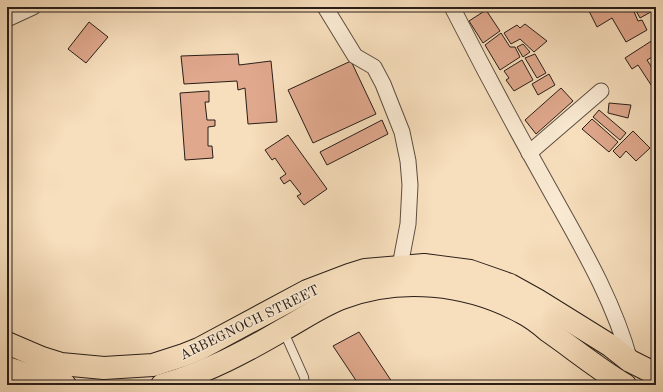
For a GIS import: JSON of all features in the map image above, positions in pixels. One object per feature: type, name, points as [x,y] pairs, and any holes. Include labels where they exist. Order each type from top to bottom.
[{"type":"main road","name":"ARBEGNOCH STREET","points":[[7,343],[42,358],[61,364],[104,368],[153,365],[199,349],[307,291],[349,275],[365,270],[424,265],[470,271],[510,285],[582,327],[611,346],[630,361],[656,374]]},
{"type":"main road","name":"ARBEGNOCH STREET","points":[[162,385],[183,380],[243,352],[340,298],[373,289],[396,286],[441,287],[479,294],[522,312],[619,383]]},
{"type":"main road","points":[[8,374],[65,385]]},
{"type":"street","points":[[7,19],[33,7]]},
{"type":"street","points":[[325,7],[355,56],[374,67],[402,132],[408,160],[410,185],[408,224],[400,266]]},
{"type":"street","points":[[452,7],[529,153],[583,248],[602,287],[626,345],[630,361]]},
{"type":"street","points":[[529,153],[601,91]]},
{"type":"lane","points":[[283,330],[304,377],[305,385]]},
{"type":"building","points":[[587,7],[632,7],[638,21],[642,20],[647,30],[626,42],[612,18],[597,27]]},
{"type":"building","points":[[634,7],[656,7],[656,9],[640,18]]},
{"type":"building","points":[[486,10],[500,31],[483,43],[469,21]]},
{"type":"building","points":[[89,22],[108,37],[86,63],[68,49]]},
{"type":"building","points":[[525,24],[547,41],[534,52],[520,39],[511,44],[504,33],[517,25],[520,28]]},
{"type":"building","points":[[501,33],[510,47],[515,47],[520,57],[500,70],[485,45]]},
{"type":"building","points":[[656,38],[656,55],[647,60],[656,74],[655,91],[638,65],[632,69],[625,58]]},
{"type":"building","points":[[523,44],[530,52],[523,57],[517,47]]},
{"type":"building","points":[[238,54],[239,65],[271,61],[277,122],[248,124],[245,88],[238,90],[237,81],[184,84],[181,56]]},
{"type":"building","points":[[535,54],[546,73],[537,78],[525,58]]},
{"type":"building","points":[[522,60],[533,80],[514,91],[506,80],[509,78],[504,71]]},
{"type":"building","points":[[351,61],[376,114],[313,143],[288,90]]},
{"type":"building","points":[[549,74],[555,85],[538,95],[532,84]]},
{"type":"building","points":[[561,88],[573,101],[536,134],[525,120]]},
{"type":"building","points":[[209,91],[209,102],[205,102],[207,120],[215,120],[215,126],[208,127],[208,146],[212,146],[213,158],[185,160],[180,93]]},
{"type":"building","points":[[609,103],[631,105],[628,118],[608,113]]},
{"type":"building","points":[[599,110],[626,133],[620,140],[593,117]]},
{"type":"building","points":[[592,119],[618,142],[609,152],[582,129]]},
{"type":"building","points":[[382,120],[388,134],[327,165],[320,152]]},
{"type":"building","points":[[633,131],[650,148],[636,161],[626,151],[620,158],[613,151]]},
{"type":"building","points":[[288,135],[327,189],[304,205],[297,196],[301,194],[290,180],[284,184],[280,178],[286,174],[275,158],[272,160],[265,150]]},
{"type":"building","points":[[359,332],[394,385],[359,385],[333,346]]}]
